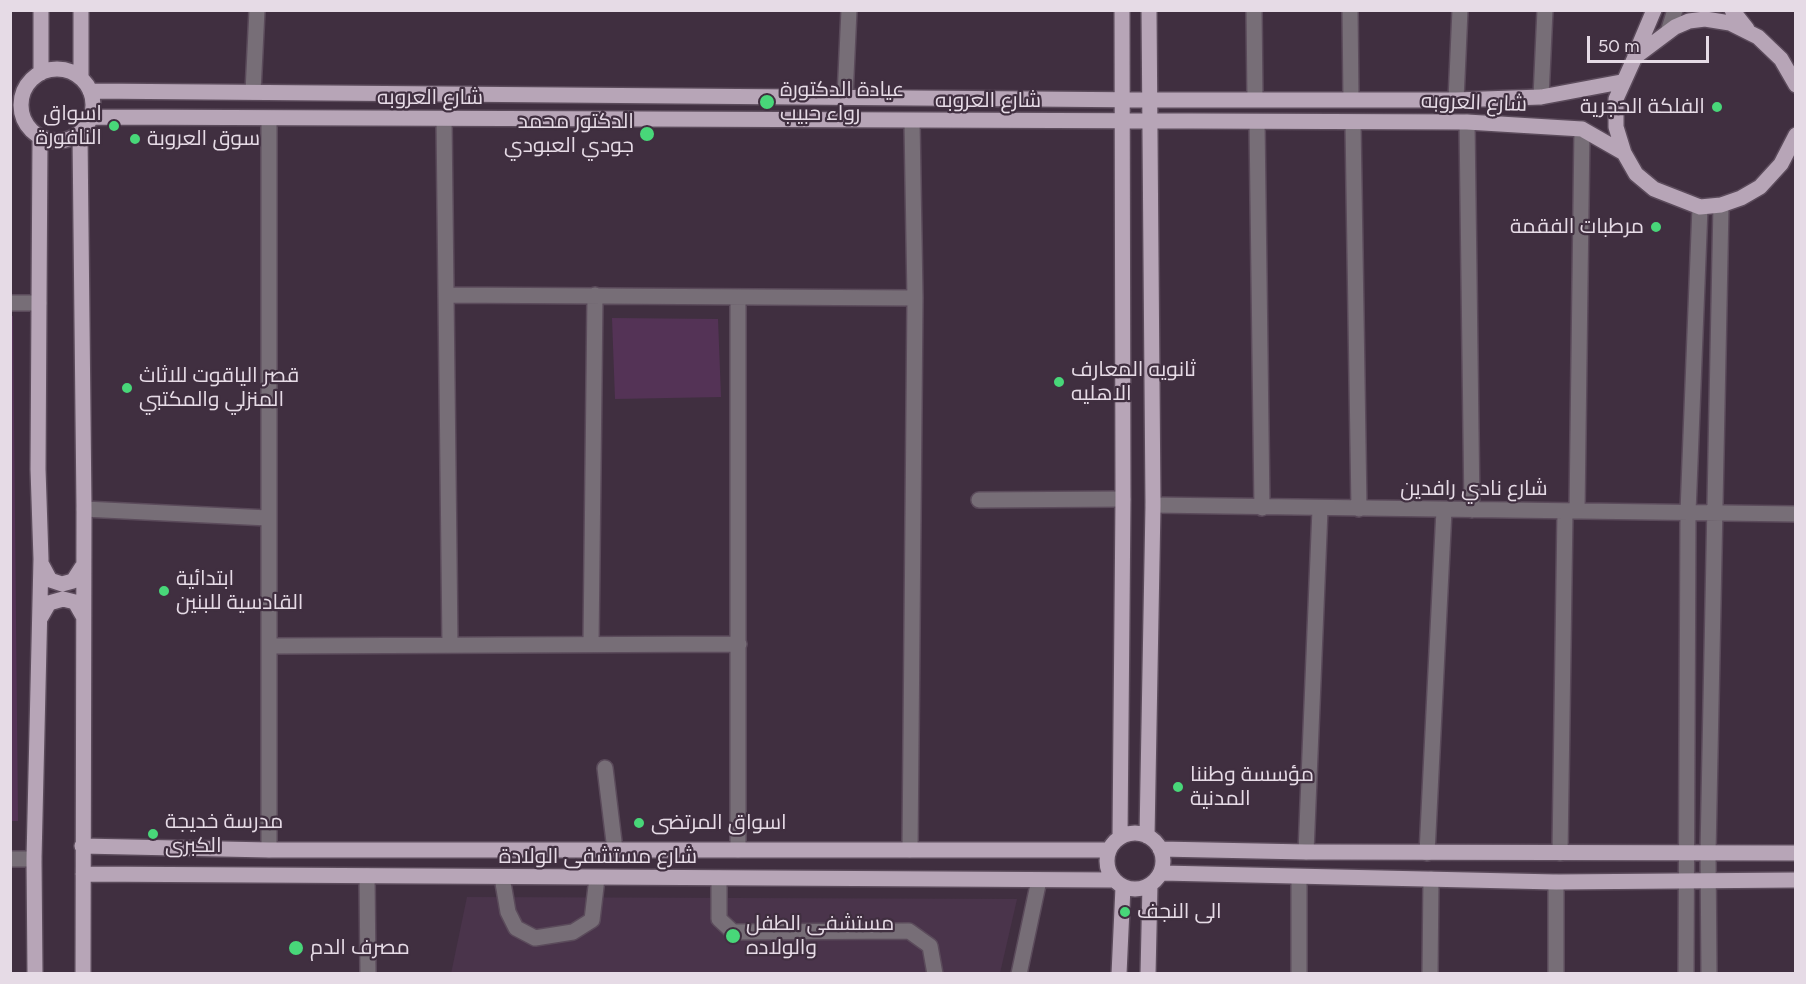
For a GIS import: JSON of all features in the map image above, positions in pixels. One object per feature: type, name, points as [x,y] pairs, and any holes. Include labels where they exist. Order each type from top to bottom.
[{"type":"main road","points":[[40,10],[40,73]]},
{"type":"main road","points":[[81,10],[81,77],[90,91],[94,105],[92,117],[80,134],[66,140],[39,138],[17,120],[21,110],[17,89],[40,73],[65,70],[81,77]]},
{"type":"main road","points":[[1120,837],[1123,499],[1122,10]]},
{"type":"main road","points":[[1147,836],[1153,505],[1149,10]]},
{"type":"main road","points":[[1654,10],[1635,57],[1621,82],[1616,99],[1616,127],[1624,153],[1636,174],[1654,189],[1700,207],[1721,206],[1741,198],[1771,177],[1781,164],[1796,135]]},
{"type":"main road","points":[[1732,10],[1749,32]]},
{"type":"main road","points":[[1635,57],[1668,32],[1689,21],[1719,20],[1749,32],[1767,44],[1781,58],[1796,85]]},
{"type":"main road","name":"شارع العروبه","points":[[90,91],[1122,100],[1456,99],[1541,97],[1621,82]]},
{"type":"main road","name":"شارع العروبه","points":[[92,117],[1121,123],[1467,122],[1582,129],[1624,153]]},
{"type":"main road","points":[[80,134],[84,509],[82,567],[83,974]]},
{"type":"main road","points":[[35,974],[34,859],[41,559],[39,138]]},
{"type":"main road","points":[[41,559],[46,576],[62,584],[73,580],[82,567]]},
{"type":"main road","points":[[40,617],[49,603],[63,599],[75,602],[83,616]]},
{"type":"main road","points":[[1118,884],[1144,888],[1162,873],[1163,859],[1160,849],[1147,836],[1136,832],[1120,837],[1108,850],[1106,863],[1118,884],[1119,974]]},
{"type":"main road","name":"شارع مستشفى الولادة","points":[[82,846],[269,850],[1108,850]]},
{"type":"main road","points":[[1160,849],[1560,854],[1796,853]]},
{"type":"main road","points":[[562,878],[564,850]]},
{"type":"main road","name":"شارع مستشفى الولادة","points":[[82,873],[1040,880],[1118,884]]},
{"type":"main road","points":[[1162,873],[1299,878],[1556,882],[1796,880]]},
{"type":"main road","points":[[1148,974],[1150,885]]},
{"type":"street","points":[[253,92],[257,10]]},
{"type":"street","points":[[845,97],[849,10]]},
{"type":"street","points":[[1254,10],[1255,98]]},
{"type":"street","points":[[1350,10],[1351,99]]},
{"type":"street","points":[[1456,99],[1460,10]]},
{"type":"street","points":[[1541,97],[1545,10]]},
{"type":"street","points":[[1668,32],[1675,10]]},
{"type":"street","points":[[269,119],[269,850]]},
{"type":"street","points":[[444,119],[448,295],[450,645]]},
{"type":"street","points":[[910,850],[915,298],[912,122]]},
{"type":"street","points":[[1257,122],[1262,508]]},
{"type":"street","points":[[1467,122],[1472,510]]},
{"type":"street","points":[[1353,123],[1359,509]]},
{"type":"street","points":[[1560,854],[1582,129]]},
{"type":"street","points":[[1709,974],[1708,852],[1721,206]]},
{"type":"street","points":[[1686,974],[1688,512],[1700,207]]},
{"type":"street","points":[[448,295],[915,298]]},
{"type":"street","points":[[591,644],[595,295]]},
{"type":"street","points":[[738,297],[738,850]]},
{"type":"street","points":[[10,303],[39,303]]},
{"type":"street","points":[[979,500],[1123,499]]},
{"type":"street","name":"شارع نادي رافدين","points":[[1153,505],[1796,514]]},
{"type":"street","points":[[84,509],[268,518]]},
{"type":"street","points":[[1306,852],[1320,509]]},
{"type":"street","points":[[1427,853],[1444,510]]},
{"type":"street","points":[[270,646],[739,644]]},
{"type":"street","points":[[605,768],[615,850]]},
{"type":"street","points":[[10,859],[34,859]]},
{"type":"street","points":[[367,876],[368,974]]},
{"type":"street","points":[[502,877],[508,912],[516,928],[535,938],[573,932],[592,920],[597,878]]},
{"type":"street","points":[[719,878],[719,919],[733,932],[909,932],[930,946],[935,974]]},
{"type":"street","points":[[1299,878],[1299,974]]},
{"type":"street","points":[[1430,974],[1431,879]]},
{"type":"street","points":[[1019,974],[1040,880]]},
{"type":"street","points":[[1556,882],[1556,974]]},
{"type":"shaded area","points":[[11,316],[13,316],[18,821],[11,821]]},
{"type":"shaded area","points":[[612,318],[718,319],[721,397],[615,399]]},
{"type":"shaded area","name":"مستشفى الطفل والولاده","points":[[467,897],[1017,899],[1000,973],[451,974]]},
{"type":"place","name":"عيادة الدكتورة رواء حبيب","points":[[767,102]]},
{"type":"place","name":"الفلكة الحجرية","points":[[1717,107]]},
{"type":"place","name":"اسواق النافورة","points":[[114,126]]},
{"type":"place","name":"الدكتور محمد جودي العبودي","points":[[647,134]]},
{"type":"place","name":"سوق العروبة","points":[[135,139]]},
{"type":"place","name":"مرطبات الفقمة","points":[[1656,227]]},
{"type":"place","name":"ثانويه المعارف الاهليه","points":[[1059,382]]},
{"type":"place","name":"قصر الياقوت للاثاث المنزلي والمكتبي","points":[[127,388]]},
{"type":"place","name":"ابتدائية القادسية للبنين","points":[[164,591]]},
{"type":"place","name":"مؤسسة وطننا المدنية","points":[[1178,787]]},
{"type":"place","name":"اسواق المرتضى","points":[[639,823]]},
{"type":"place","name":"مدرسة خديجة الكبرى","points":[[153,834]]},
{"type":"place","name":"الى النجف","points":[[1125,912]]},
{"type":"place","name":"مستشفى الطفل والولاده","points":[[733,936]]},
{"type":"place","name":"مصرف الدم","points":[[296,948]]}]
